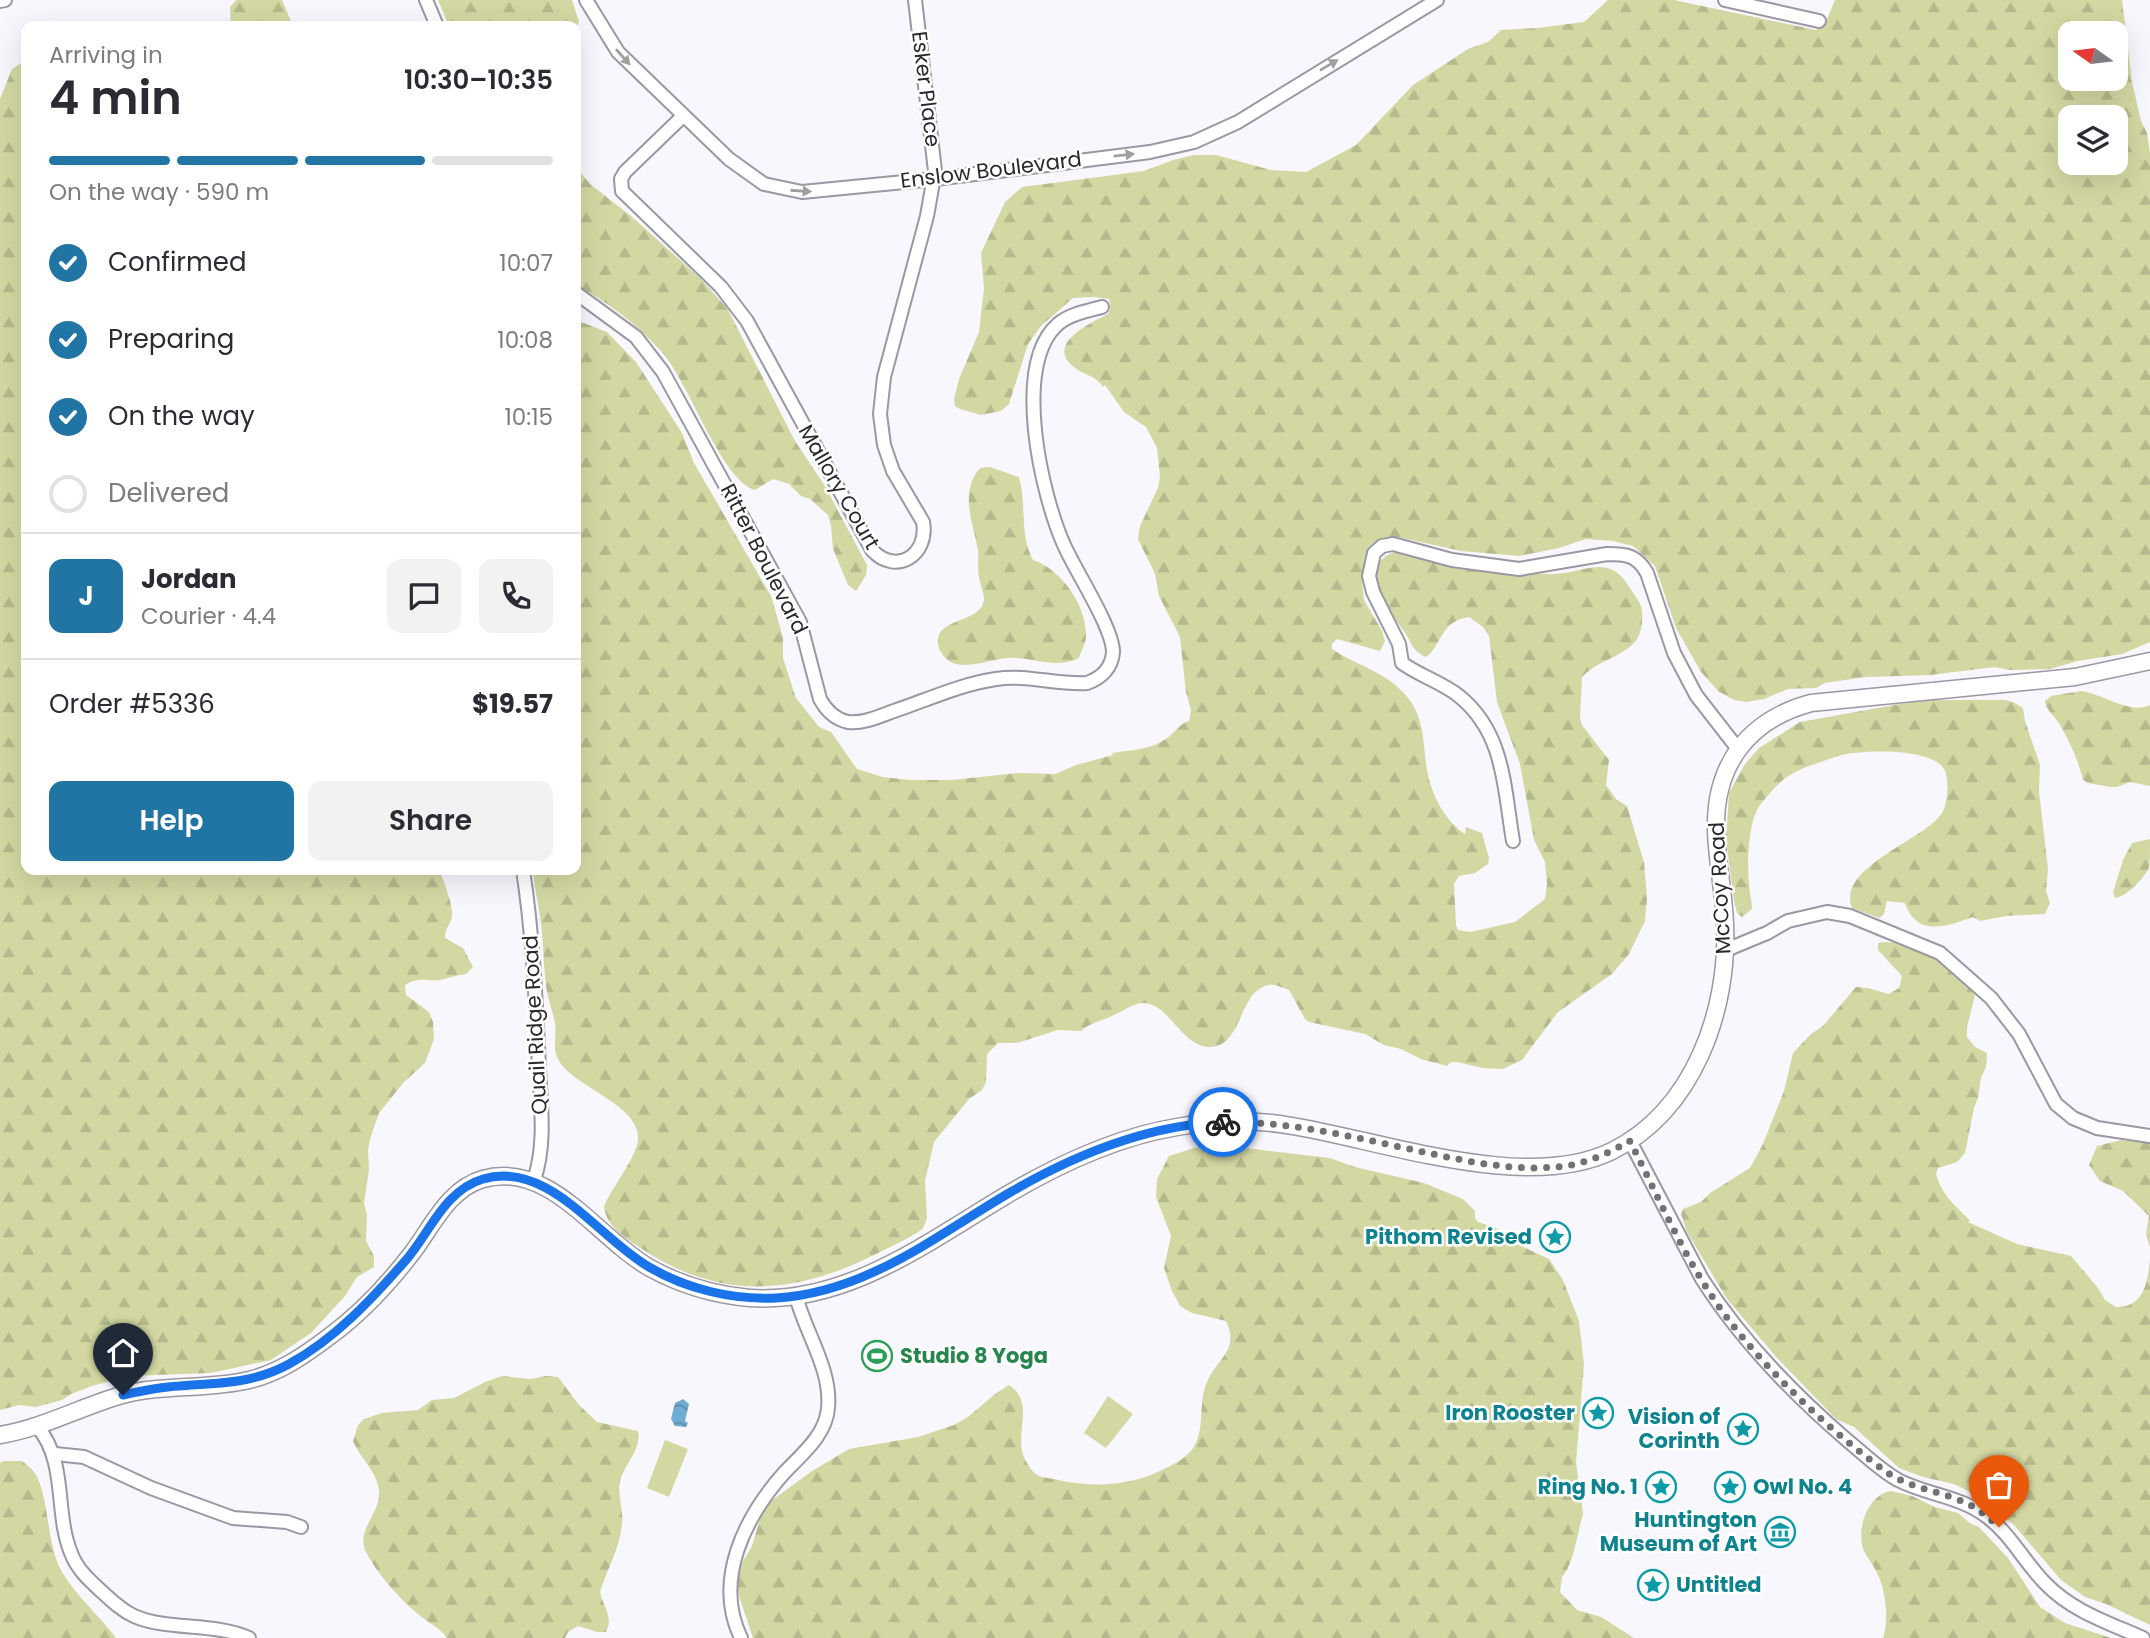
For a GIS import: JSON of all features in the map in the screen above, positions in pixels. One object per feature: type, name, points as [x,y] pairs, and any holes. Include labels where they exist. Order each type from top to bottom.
[{"type":"street","points":[[0,1],[5,0]]},
{"type":"street","points":[[426,0],[435,21]]},
{"type":"street","name":"Enslow Boulevard","points":[[586,0],[618,52],[740,169],[764,184],[814,192],[1150,152],[1194,142],[1238,122],[1437,0]]},
{"type":"street","name":"Esker Place","points":[[915,0],[935,163],[934,179]]},
{"type":"street","points":[[1726,0],[1819,21]]},
{"type":"street","name":"Mallory Court","points":[[683,116],[625,172],[621,179],[622,191],[721,287],[735,304],[747,321],[863,534],[878,555],[891,561],[905,560],[913,556],[919,550],[925,531],[920,514],[903,491],[887,458],[880,414],[884,376],[927,216],[934,179]]},
{"type":"street","name":"Ritter Boulevard","points":[[581,297],[636,337],[663,372],[800,622],[820,699],[826,709],[848,722],[878,717],[978,682],[1016,677],[1087,683],[1096,680],[1109,667],[1113,656],[1109,635],[1065,546],[1046,492],[1034,407],[1034,377],[1045,341],[1056,326],[1069,317],[1102,307]]},
{"type":"street","points":[[1513,841],[1501,762],[1486,727],[1458,695],[1402,663],[1399,644],[1373,592],[1369,576],[1374,553],[1382,546],[1393,544],[1452,560],[1519,569],[1607,554],[1632,557],[1641,563],[1647,573],[1674,653],[1696,695],[1738,749]]},
{"type":"street","name":"McCoy Road","points":[[0,1435],[37,1426],[123,1395],[180,1386],[244,1381],[289,1364],[337,1331],[360,1310],[410,1256],[456,1194],[484,1179],[518,1176],[534,1181],[560,1196],[627,1253],[674,1280],[723,1295],[775,1298],[829,1289],[882,1269],[1011,1192],[1075,1160],[1143,1134],[1173,1127],[1220,1122],[1272,1123],[1457,1159],[1535,1168],[1584,1161],[1630,1141],[1665,1109],[1686,1083],[1702,1054],[1714,1020],[1726,950],[1716,812],[1725,773],[1738,749],[1750,736],[1778,715],[1811,702],[2075,677],[2150,661]]},
{"type":"street","name":"Quail Ridge Road","points":[[524,875],[537,1009],[541,1124],[540,1156],[534,1181]]},
{"type":"street","points":[[1726,950],[1788,921],[1828,912],[1850,916],[1940,953],[1991,998],[2019,1034],[2056,1104],[2073,1118],[2096,1128],[2150,1136]]},
{"type":"street","points":[[1630,1141],[1714,1299],[1747,1341],[1805,1403],[1888,1473],[1911,1485],[1959,1500],[1987,1516],[2004,1532],[2033,1570],[2056,1594],[2084,1612],[2143,1638]]},
{"type":"street","points":[[741,1638],[732,1614],[729,1586],[745,1530],[775,1485],[821,1432],[828,1409],[825,1379],[796,1296]]},
{"type":"street","points":[[37,1426],[55,1454],[67,1539],[76,1562],[89,1580],[110,1600],[134,1616],[155,1622],[217,1629],[249,1638]]},
{"type":"street","points":[[55,1454],[84,1457],[151,1488],[233,1518],[287,1522],[301,1527]]},
{"type":"green space","points":[[236,0],[282,0],[291,21],[231,21],[230,7]]},
{"type":"green space","points":[[438,0],[572,0],[579,21],[447,21]]},
{"type":"green space","points":[[1608,0],[1674,0],[1816,30],[1825,24],[1835,0],[2122,0],[2125,21],[2058,21],[2058,91],[2128,91],[2128,49],[2132,82],[2150,153],[2150,642],[2122,654],[2078,661],[2050,669],[2009,670],[1995,667],[1930,675],[1866,677],[1825,683],[1816,688],[1788,689],[1764,699],[1746,702],[1734,700],[1718,691],[1701,672],[1676,628],[1655,566],[1633,546],[1586,539],[1519,556],[1461,551],[1398,537],[1374,542],[1365,555],[1362,582],[1364,600],[1385,641],[1380,651],[1337,639],[1332,644],[1332,649],[1382,676],[1408,698],[1418,715],[1429,779],[1440,806],[1451,822],[1465,834],[1466,827],[1482,833],[1489,858],[1488,864],[1475,873],[1459,876],[1454,884],[1458,930],[1470,932],[1515,922],[1545,899],[1545,862],[1534,840],[1520,764],[1497,702],[1489,636],[1483,627],[1469,617],[1461,619],[1445,630],[1430,654],[1426,657],[1421,654],[1414,648],[1391,613],[1380,590],[1377,579],[1382,559],[1392,553],[1407,553],[1470,569],[1512,575],[1567,573],[1605,568],[1622,577],[1641,606],[1642,625],[1635,642],[1582,677],[1580,718],[1582,725],[1609,760],[1606,785],[1616,799],[1627,806],[1644,862],[1647,898],[1645,921],[1629,954],[1612,974],[1558,1012],[1522,1060],[1503,1069],[1457,1062],[1451,1062],[1447,1066],[1421,1059],[1401,1049],[1384,1045],[1365,1034],[1309,1022],[1289,990],[1274,985],[1259,989],[1251,997],[1228,1039],[1219,1045],[1208,1047],[1190,1039],[1161,1010],[1153,1005],[1140,1003],[1081,1031],[1058,1030],[1017,1043],[998,1043],[987,1054],[986,1082],[982,1090],[969,1099],[934,1142],[925,1181],[927,1218],[923,1228],[846,1268],[787,1284],[729,1284],[671,1266],[623,1236],[609,1220],[604,1206],[634,1153],[637,1131],[621,1108],[578,1079],[556,1055],[555,1023],[547,992],[534,875],[581,875],[581,322],[607,332],[636,362],[682,433],[694,463],[771,596],[783,637],[783,658],[796,698],[819,727],[831,732],[857,769],[883,777],[910,780],[951,780],[1018,773],[1055,774],[1113,755],[1112,753],[1148,747],[1161,742],[1189,721],[1191,710],[1186,692],[1180,637],[1159,596],[1155,574],[1138,539],[1140,526],[1158,488],[1160,477],[1157,448],[1146,427],[1124,412],[1105,385],[1103,387],[1094,378],[1075,368],[1064,351],[1073,335],[1108,314],[1111,309],[1109,299],[1073,298],[1041,326],[1028,344],[1009,404],[1001,411],[981,415],[955,406],[959,379],[979,332],[984,288],[981,253],[1005,202],[1022,187],[1144,171],[1194,155],[1216,155],[1271,170],[1306,172],[1356,145],[1413,85],[1468,49],[1488,42],[1501,30],[1584,22]]},
{"type":"green space","points":[[21,63],[21,875],[441,875],[452,912],[445,938],[463,948],[473,967],[466,974],[439,980],[416,980],[405,985],[406,995],[429,1012],[433,1022],[434,1039],[425,1063],[404,1082],[379,1113],[371,1136],[364,1203],[367,1215],[366,1241],[374,1256],[374,1267],[357,1277],[345,1296],[311,1333],[271,1360],[211,1373],[130,1376],[92,1386],[62,1400],[36,1407],[19,1405],[0,1410],[0,99],[12,69]]},
{"type":"green space","points":[[581,173],[590,184],[631,216],[700,278],[727,308],[795,441],[825,486],[867,565],[866,575],[856,591],[848,585],[833,549],[828,515],[789,484],[773,479],[755,490],[742,483],[717,449],[681,382],[660,350],[621,314],[581,288]]},
{"type":"green space","points":[[990,467],[1019,477],[1026,540],[1033,560],[1053,571],[1077,601],[1086,636],[1079,658],[1056,663],[1009,658],[960,665],[944,657],[939,648],[938,638],[942,630],[976,613],[982,607],[984,598],[978,574],[978,550],[969,497],[970,487],[980,468]]},
{"type":"green space","points":[[2081,691],[2125,706],[2150,705],[2150,786],[2130,782],[2110,787],[2083,780],[2070,745],[2045,701],[2051,696]]},
{"type":"green space","points":[[1922,700],[2005,700],[2023,708],[2040,765],[2039,791],[2048,869],[2046,891],[2050,903],[2045,914],[2006,916],[1980,921],[1973,917],[1953,924],[1934,926],[1917,921],[1905,903],[1887,901],[1884,914],[1880,918],[1852,908],[1851,893],[1857,880],[1869,867],[1933,823],[1944,809],[1947,798],[1946,776],[1939,763],[1912,754],[1895,752],[1860,752],[1835,757],[1795,772],[1770,793],[1756,812],[1749,843],[1752,909],[1742,917],[1737,913],[1726,840],[1729,793],[1745,764],[1759,748],[1800,722]]},
{"type":"green space","points":[[2150,839],[2149,868],[2135,886],[2115,898],[2113,892],[2123,860],[2132,843]]},
{"type":"green space","points":[[1878,943],[1911,947],[1935,958],[1975,995],[1967,1037],[1975,1047],[1987,1053],[1986,1067],[1981,1078],[1965,1153],[1957,1162],[1938,1168],[1936,1174],[1946,1195],[1970,1221],[1968,1222],[2017,1244],[2071,1256],[2105,1300],[2116,1307],[2133,1303],[2139,1298],[2146,1284],[2150,1259],[2150,1625],[2085,1597],[2061,1580],[2014,1525],[1985,1499],[1954,1484],[1899,1468],[1854,1427],[1836,1419],[1777,1358],[1727,1299],[1687,1232],[1681,1214],[1683,1209],[1701,1202],[1710,1193],[1750,1168],[1763,1144],[1784,1091],[1793,1053],[1823,1026],[1856,987],[1889,994],[1899,988],[1902,976],[1878,950]]},
{"type":"green space","points":[[2121,1140],[2150,1143],[2150,1247],[2146,1235],[2149,1216],[2123,1191],[2100,1181],[2089,1165],[2097,1146]]},
{"type":"green space","points":[[1219,1145],[1330,1158],[1355,1167],[1424,1183],[1463,1199],[1475,1211],[1478,1222],[1501,1230],[1513,1242],[1549,1259],[1563,1280],[1579,1321],[1584,1364],[1576,1463],[1583,1513],[1573,1555],[1562,1577],[1560,1592],[1577,1610],[1601,1617],[1634,1638],[753,1638],[736,1580],[739,1568],[752,1546],[762,1512],[767,1504],[812,1471],[849,1449],[918,1437],[954,1425],[1009,1385],[1022,1402],[1023,1453],[1031,1469],[1039,1476],[1072,1483],[1114,1484],[1153,1474],[1189,1453],[1200,1430],[1204,1390],[1211,1374],[1226,1354],[1230,1331],[1226,1321],[1192,1313],[1180,1306],[1172,1291],[1164,1268],[1171,1236],[1156,1197],[1157,1179],[1169,1156],[1194,1148]]},
{"type":"green space","points":[[502,1376],[530,1379],[558,1377],[579,1405],[597,1422],[638,1431],[638,1444],[620,1481],[621,1533],[600,1592],[609,1622],[606,1632],[578,1626],[568,1632],[565,1638],[447,1638],[399,1596],[366,1552],[365,1531],[377,1504],[379,1488],[353,1441],[358,1425],[364,1419],[382,1413],[418,1410],[432,1400],[454,1398]]},
{"type":"green space","points":[[1108,1396],[1133,1414],[1106,1448],[1084,1433]]},
{"type":"green space","points":[[665,1440],[688,1449],[669,1497],[647,1488]]},
{"type":"green space","points":[[22,1461],[34,1472],[42,1491],[59,1566],[70,1584],[116,1638],[0,1638],[0,1463]]},
{"type":"green space","points":[[1891,1491],[1958,1513],[1979,1527],[2008,1558],[2040,1607],[2065,1623],[2111,1638],[1883,1638],[1886,1623],[1884,1596],[1877,1573],[1863,1548],[1861,1536],[1867,1511],[1877,1498]]},
{"type":"water","points":[[683,1399],[689,1404],[685,1421],[688,1423],[686,1427],[675,1426],[671,1419],[675,1403]]},
{"type":"way so far","points":[[1223,1122],[1244,1121],[1293,1126],[1457,1159],[1535,1168],[1574,1164],[1595,1158],[1630,1141],[1702,1279],[1728,1318],[1781,1378],[1832,1427],[1888,1473],[1911,1485],[1959,1500],[1987,1516],[1999,1527]]},
{"type":"place","name":"Pithom Revised","points":[[1555,1237]]},
{"type":"place","name":"Studio 8 Yoga","points":[[877,1356]]},
{"type":"place","name":"Iron Rooster","points":[[1598,1413]]},
{"type":"place","name":"Vision of Corinth","points":[[1743,1429]]},
{"type":"place","name":"Ring No. 1","points":[[1661,1487]]},
{"type":"place","name":"Owl No. 4","points":[[1730,1487]]},
{"type":"place","name":"Huntington Museum of Art","points":[[1780,1532]]},
{"type":"place","name":"Untitled","points":[[1653,1585]]},
{"type":"route","points":[[123,1395],[149,1389],[244,1381],[289,1364],[337,1331],[360,1310],[410,1256],[456,1194],[484,1179],[518,1176],[547,1187],[627,1253],[674,1280],[723,1295],[775,1298],[829,1289],[882,1269],[1011,1192],[1110,1145],[1173,1127],[1223,1122]]}]
